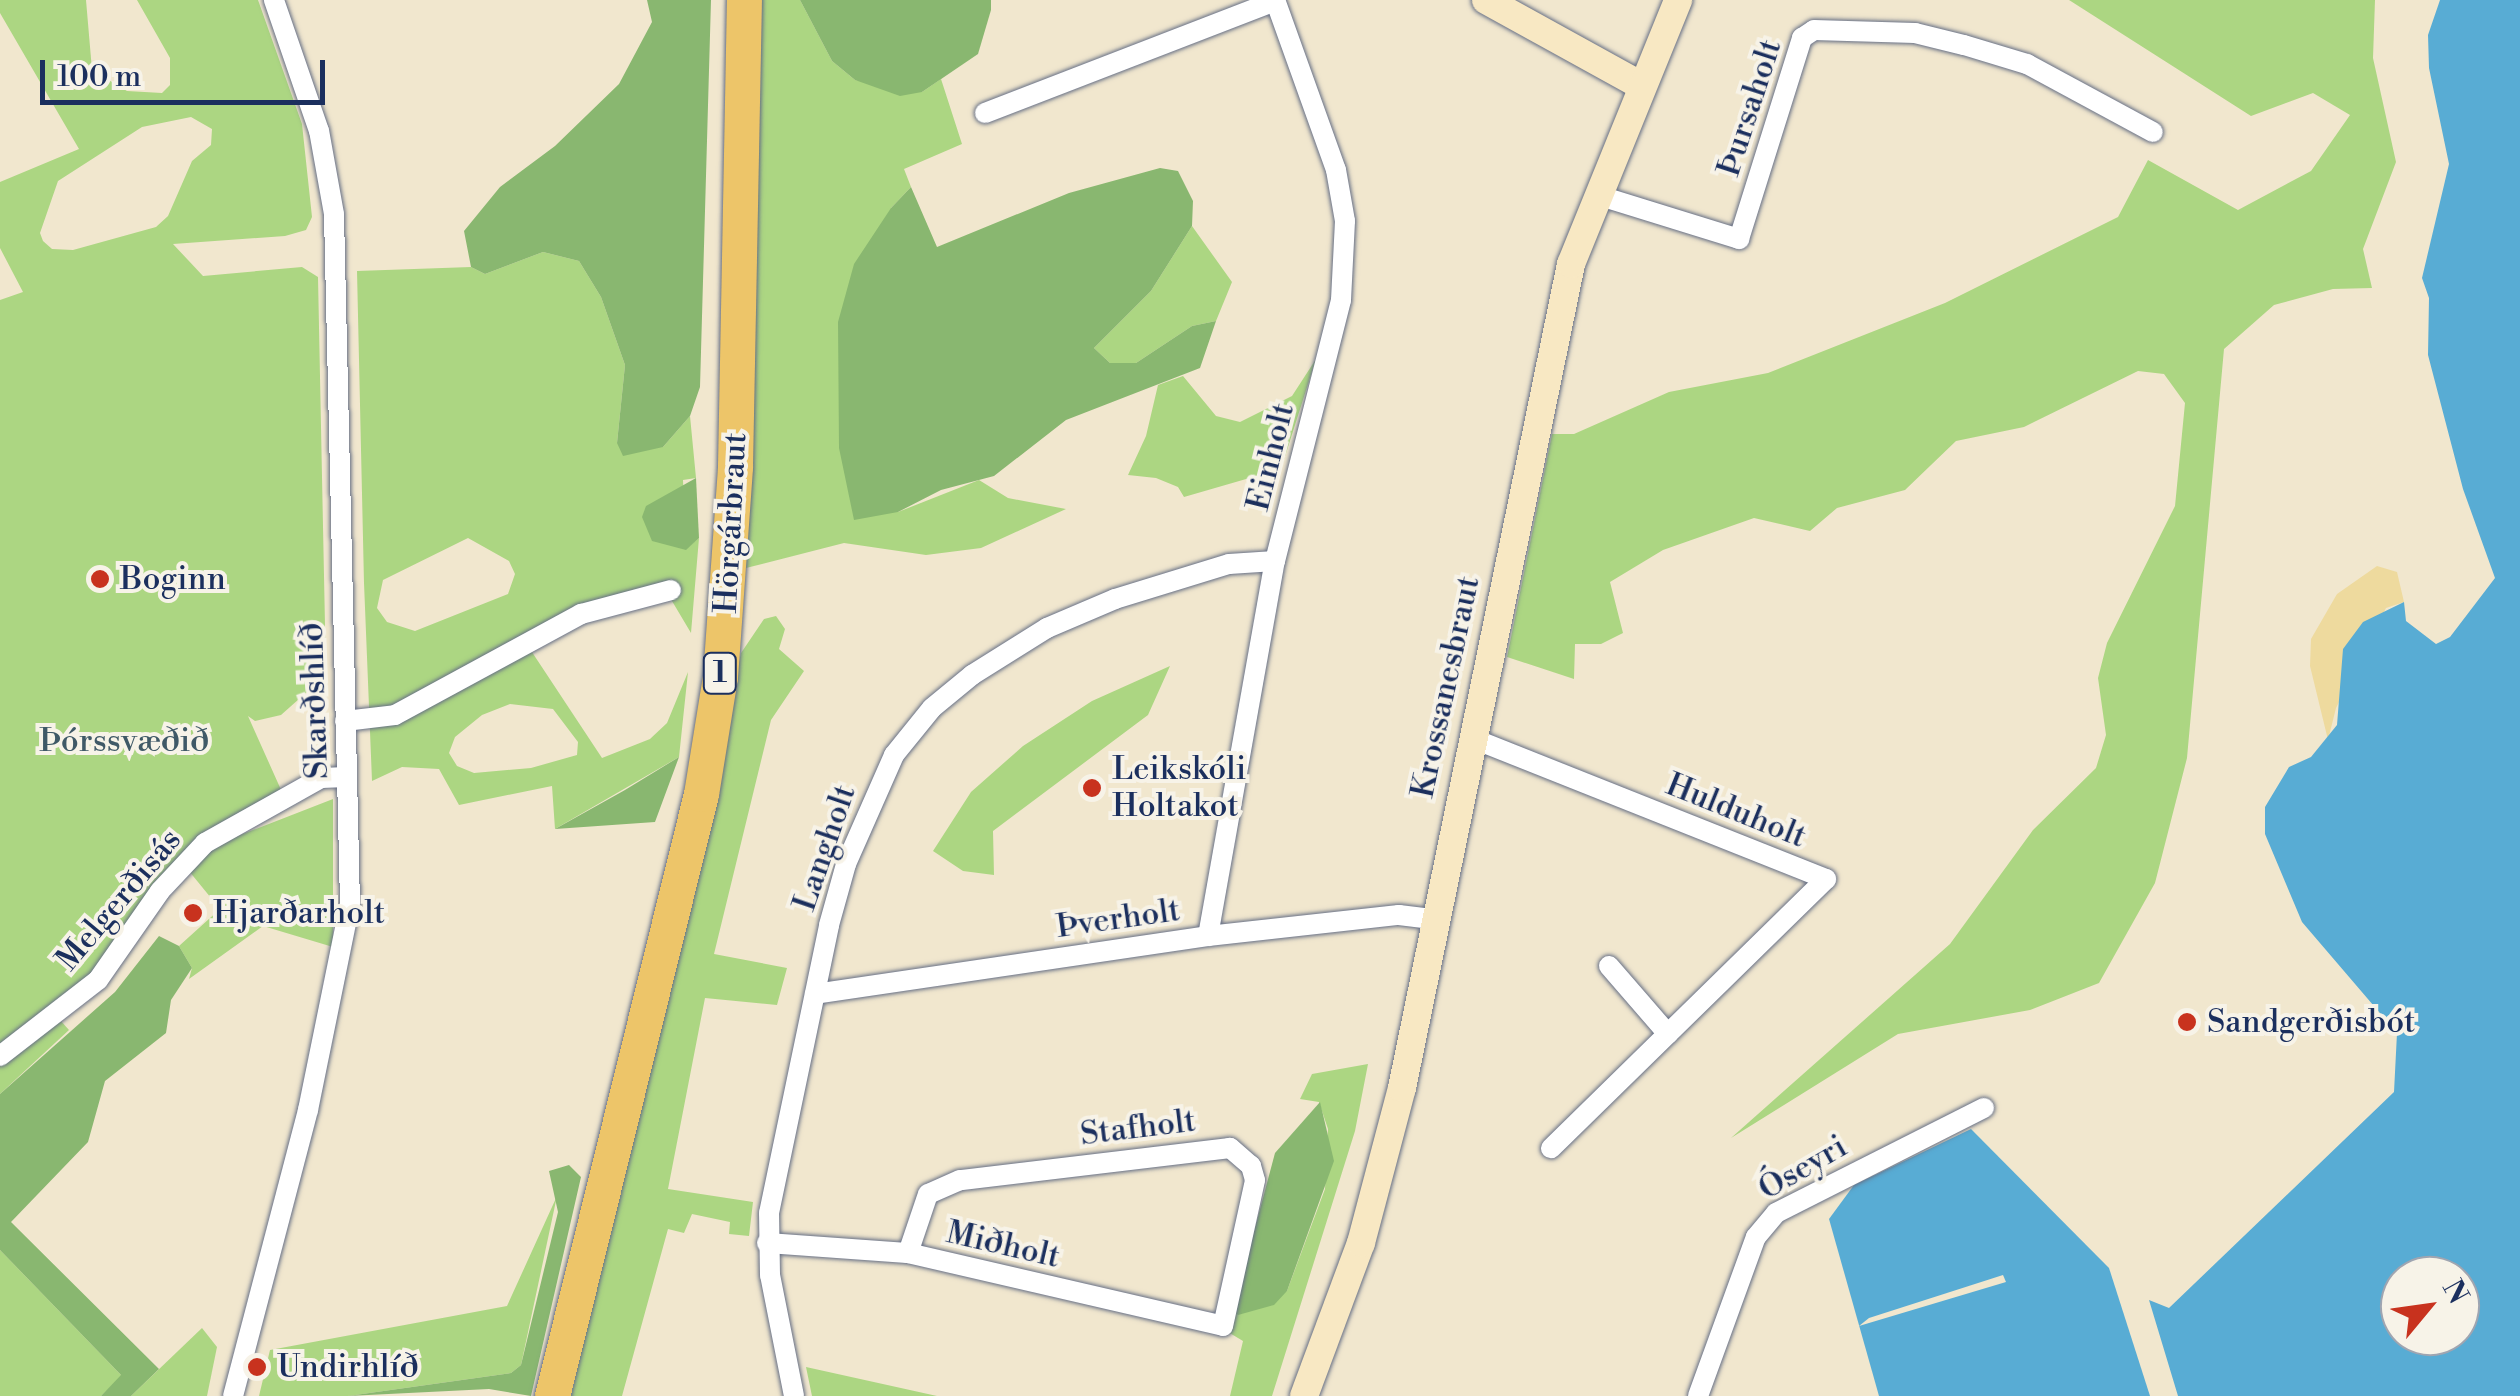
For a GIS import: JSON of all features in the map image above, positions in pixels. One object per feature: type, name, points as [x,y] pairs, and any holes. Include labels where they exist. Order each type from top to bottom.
[{"type":"highway","name":"Hörgárbraut","points":[[552,1396],[700,794],[720,677],[734,504],[744,0]]},
{"type":"highway","name":"Hörgárbraut","points":[[563,1396],[569,1328]]},
{"type":"street","name":"Skarðshlíð","points":[[233,1396],[308,1110],[345,932],[347,776],[334,214],[319,131],[274,0]]},
{"type":"street","points":[[1486,0],[1640,85]]},
{"type":"street","name":"Krossanesbraut","points":[[1304,1396],[1374,1199],[1474,739],[1556,319],[1597,195],[1678,0]]},
{"type":"street","points":[[985,113],[1275,1]]},
{"type":"street","name":"Einholt","points":[[1208,936],[1275,561],[1341,300],[1345,220],[1323,126],[1275,1]]},
{"type":"street","name":"Þursaholt","points":[[1597,195],[1739,240],[1802,38],[1814,30],[1916,33],[1964,44],[2027,64],[2153,132]]},
{"type":"street","name":"Langholt","points":[[794,1396],[767,1244],[814,994],[842,879],[894,755],[932,708],[1004,651],[1115,599],[1229,564],[1275,561]]},
{"type":"street","points":[[345,721],[394,714],[580,614],[671,590]]},
{"type":"street","name":"Hulduholt","points":[[1474,739],[1826,879],[1552,1148]]},
{"type":"street","name":"Melgerðisás","points":[[0,1056],[98,980],[160,891],[205,843],[321,778],[347,776]]},
{"type":"street","name":"Þverholt","points":[[814,994],[1208,936],[1398,915],[1432,919]]},
{"type":"street","points":[[1609,966],[1668,1034]]},
{"type":"street","name":"Óseyri","points":[[1698,1396],[1756,1237],[1776,1213],[1984,1108]]},
{"type":"street","name":"Stafholt","points":[[908,1254],[918,1211],[928,1194],[943,1184],[1230,1148],[1251,1166],[1255,1180],[1222,1326]]},
{"type":"street","name":"Miðholt","points":[[767,1244],[908,1254],[1222,1326]]},
{"type":"green space","name":"Þórssvæðið","points":[[0,0],[86,0],[92,70],[127,91],[162,93],[170,85],[170,58],[137,0],[258,0],[302,124],[312,217],[306,230],[285,236],[173,244],[203,276],[302,267],[318,277],[326,675],[281,715],[255,721],[248,716],[282,792],[193,843],[108,958],[51,1010],[69,1030],[0,1094],[0,300],[23,292],[0,248],[0,182],[79,149],[0,13]],"holes":[[[191,117],[212,129],[211,145],[192,161],[168,216],[156,227],[73,250],[52,249],[43,241],[40,233],[58,181],[142,127]]]},
{"type":"green space","points":[[647,0],[711,0],[700,387],[690,416],[663,447],[623,456],[617,443],[625,365],[601,297],[579,261],[543,252],[485,274],[471,267],[464,231],[500,187],[555,146],[619,84],[652,22]]},
{"type":"green space","points":[[762,0],[800,0],[832,61],[855,80],[922,92],[941,79],[962,144],[904,169],[911,187],[891,208],[898,512],[979,480],[1008,498],[1066,509],[981,548],[926,555],[844,543],[746,568]]},
{"type":"green space","points":[[800,0],[991,0],[991,10],[978,54],[922,92],[900,96],[855,80],[832,61]]},
{"type":"green space","points":[[2069,0],[2375,0],[2373,58],[2396,162],[2363,249],[2372,288],[2333,289],[2274,305],[2224,349],[2187,758],[2155,883],[2099,983],[2030,1010],[1898,1034],[1731,1138],[1950,944],[2033,830],[2096,768],[2106,735],[2098,678],[2107,643],[2175,506],[2185,403],[2164,374],[2138,371],[2024,427],[1956,441],[1905,490],[1837,508],[1810,531],[1754,518],[1663,550],[1610,582],[1623,633],[1601,644],[1575,644],[1574,679],[1507,657],[1552,434],[1574,434],[1669,392],[1768,373],[1945,303],[2118,217],[2148,160],[2238,210],[2311,171],[2350,115],[2313,93],[2251,116]]},
{"type":"green space","points":[[1160,168],[1178,171],[1193,201],[1192,226],[1151,291],[1094,348],[1110,363],[1136,363],[1192,326],[1216,321],[1200,368],[1066,420],[994,476],[941,490],[898,512],[854,520],[839,448],[838,322],[854,264],[891,208],[911,187],[937,247],[1069,193]]},
{"type":"green space","points":[[1192,226],[1232,282],[1216,321],[1192,326],[1136,363],[1110,363],[1094,348],[1151,291]]},
{"type":"green space","points":[[543,252],[579,261],[601,297],[625,365],[617,443],[663,447],[690,416],[696,478],[683,480],[686,549],[699,538],[691,633],[669,596],[524,640],[602,758],[650,739],[667,723],[688,672],[679,757],[555,829],[552,786],[459,805],[439,769],[402,767],[372,781],[357,271],[471,267],[485,274]],"holes":[[[468,538],[509,561],[515,574],[508,594],[415,631],[387,622],[377,608],[383,580]],[[510,704],[553,709],[578,742],[577,755],[531,768],[474,773],[457,766],[449,753],[455,737],[482,715]]]},
{"type":"green space","points":[[1316,359],[1281,469],[1184,497],[1178,487],[1156,478],[1128,475],[1146,436],[1158,385],[1183,376],[1216,416],[1240,422],[1292,396]]},
{"type":"green space","points":[[696,478],[699,538],[686,550],[652,541],[642,517],[646,506]]},
{"type":"green space","points":[[776,616],[785,629],[779,649],[804,671],[771,720],[714,954],[787,968],[777,1005],[705,998],[668,1189],[753,1202],[749,1236],[729,1234],[730,1222],[692,1214],[684,1233],[668,1229],[622,1396],[571,1396],[741,653],[764,619]]},
{"type":"green space","points":[[1170,666],[1148,715],[993,831],[994,875],[963,871],[933,851],[971,792],[1023,746],[1092,701]]},
{"type":"green space","points":[[679,757],[655,822],[555,829],[625,790]]},
{"type":"green space","points":[[333,799],[333,947],[263,926],[189,979],[192,968],[179,946],[220,909],[189,871],[217,844]]},
{"type":"green space","points":[[159,936],[179,946],[192,968],[171,1000],[166,1033],[105,1081],[88,1142],[11,1222],[159,1369],[131,1396],[101,1396],[121,1375],[0,1250],[0,1094],[115,992]]},
{"type":"green space","points":[[1368,1064],[1355,1131],[1272,1396],[1230,1396],[1243,1341],[1228,1332],[1233,1310],[1287,1291],[1325,1189],[1328,1129],[1319,1102],[1300,1099],[1312,1074]]},
{"type":"green space","points":[[1320,1102],[1334,1161],[1287,1291],[1274,1305],[1238,1315],[1233,1310],[1275,1153]]},
{"type":"green space","points":[[569,1165],[581,1177],[531,1396],[489,1389],[348,1396],[511,1373],[521,1365],[558,1212],[549,1171]]},
{"type":"green space","points":[[557,1196],[521,1365],[511,1373],[348,1396],[259,1396],[270,1350],[507,1306]]},
{"type":"green space","points":[[0,1250],[122,1376],[101,1396],[0,1396]]},
{"type":"green space","points":[[202,1328],[217,1347],[207,1396],[131,1396]]},
{"type":"green space","points":[[806,1367],[937,1396],[812,1396]]},
{"type":"sand","points":[[2377,566],[2397,572],[2404,602],[2386,608],[2336,708],[2328,740],[2310,666],[2311,639],[2337,594]]},
{"type":"water","points":[[2440,0],[2520,0],[2520,1396],[2178,1396],[2149,1300],[2169,1308],[2394,1092],[2397,1033],[2302,922],[2265,834],[2265,807],[2289,767],[2311,757],[2337,725],[2343,649],[2363,622],[2404,602],[2406,621],[2436,644],[2450,637],[2495,578],[2463,489],[2428,355],[2429,298],[2422,278],[2449,164],[2429,68],[2428,35]]},
{"type":"water","points":[[1971,1129],[2109,1268],[2150,1396],[1879,1396],[1829,1219],[1854,1185]]},
{"type":"pier","points":[[2003,1275],[2006,1282],[1859,1326],[1869,1318]]},
{"type":"place","name":"Boginn","points":[[100,579]]},
{"type":"place","name":"Leikskóli Holtakot","points":[[1092,788]]},
{"type":"place","name":"Hjarðarholt","points":[[193,913]]},
{"type":"place","name":"Sandgerðisbót","points":[[2187,1022]]},
{"type":"place","name":"Undirhlíð","points":[[257,1367]]}]
